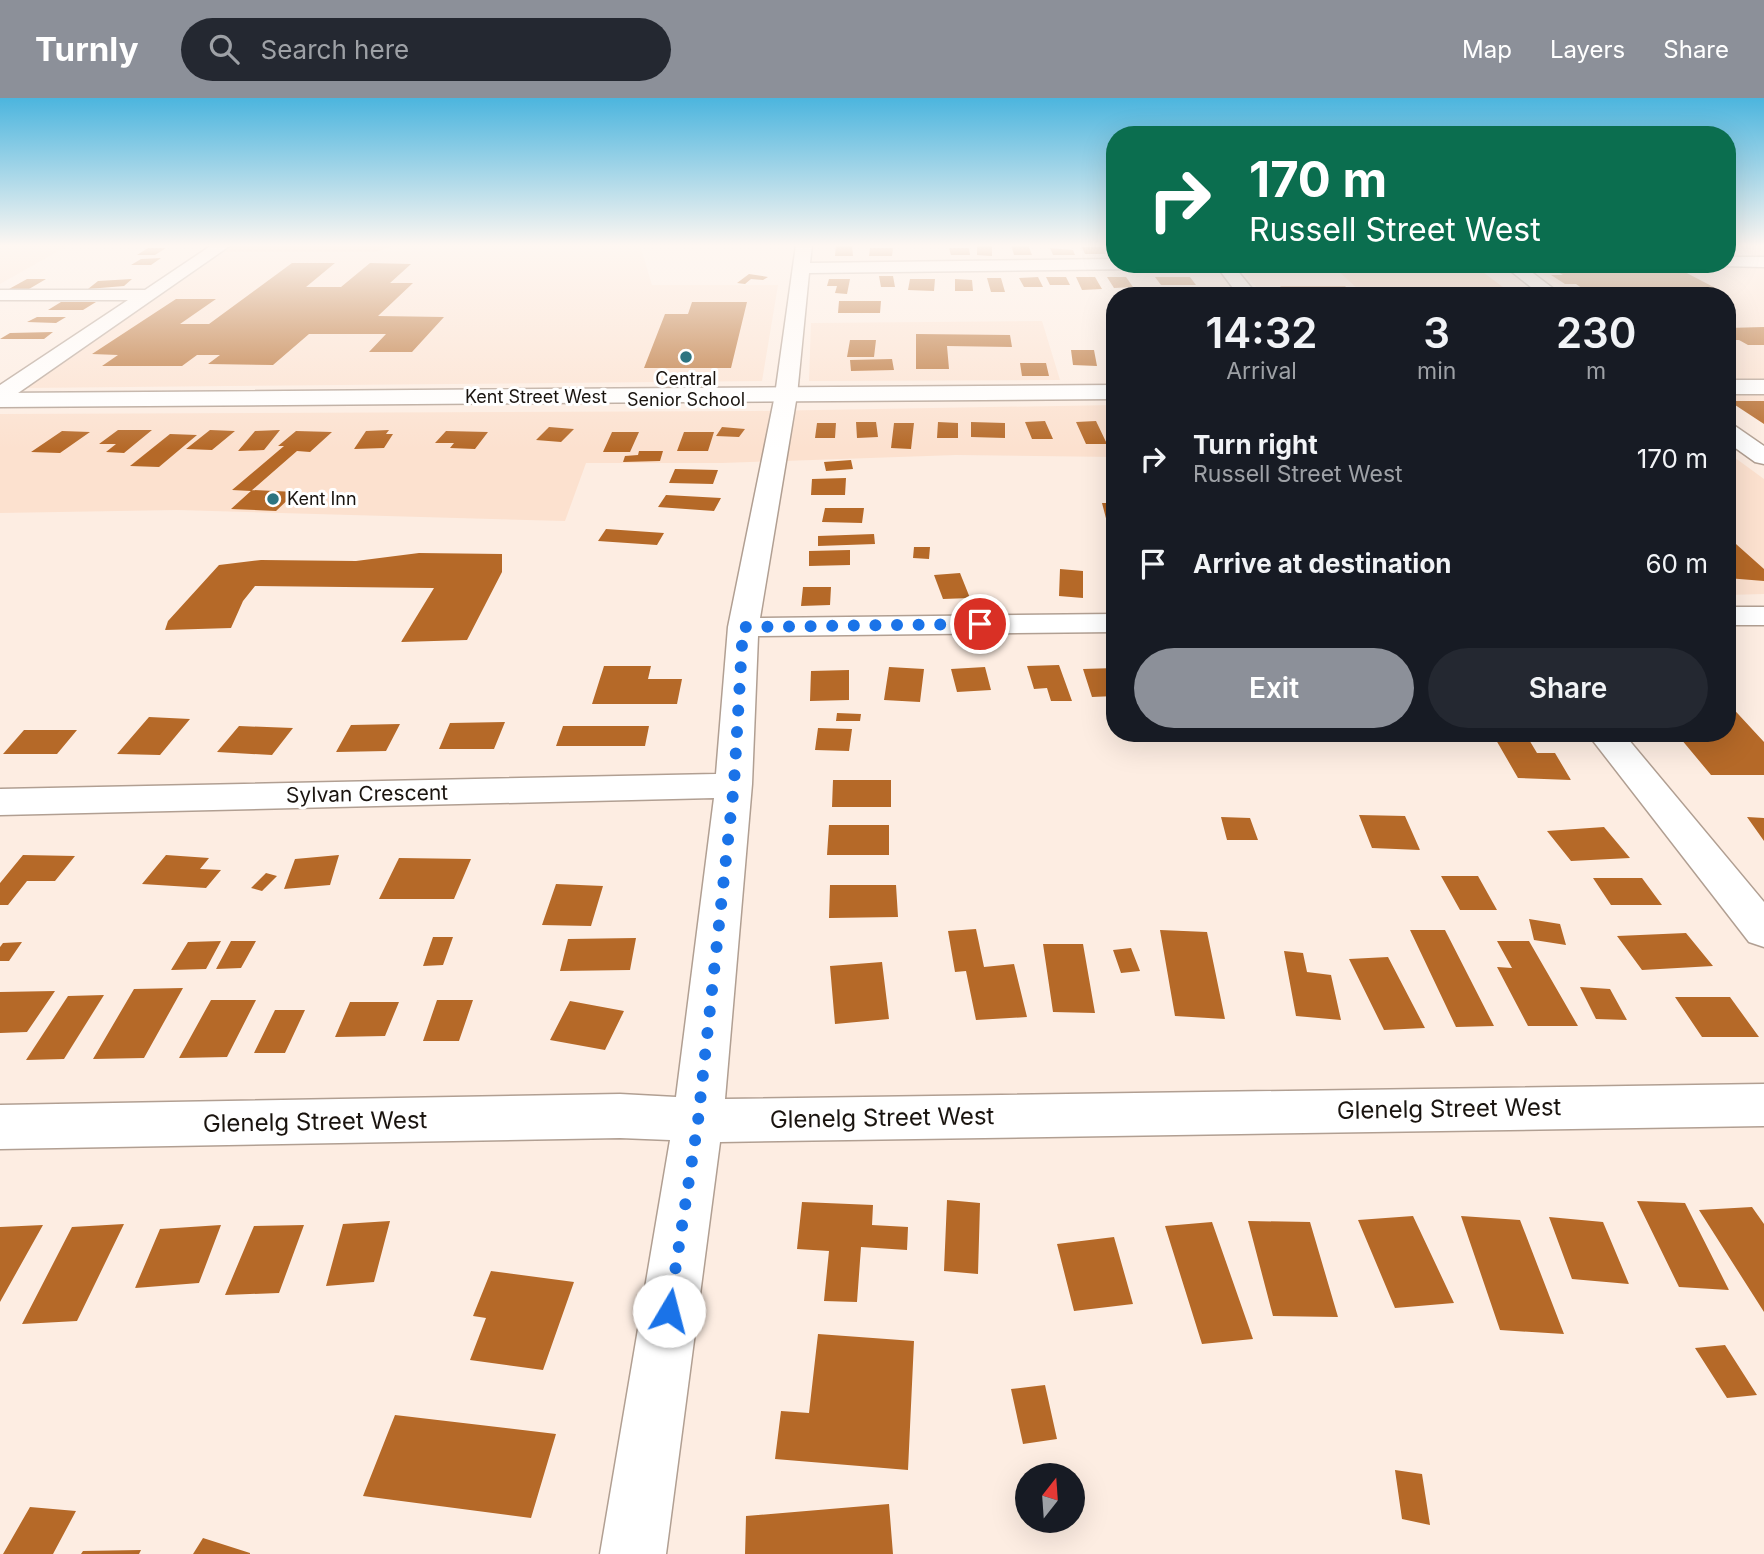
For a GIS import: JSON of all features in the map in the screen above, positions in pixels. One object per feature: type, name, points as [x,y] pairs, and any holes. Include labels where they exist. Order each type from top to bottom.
[{"type":"street","points":[[0,394],[123,313]]},
{"type":"street","points":[[633,1554],[698,1121],[734,784],[743,627],[786,395],[795,313]]},
{"type":"street","points":[[1736,387],[1764,387]]},
{"type":"street","name":"Kent Street West","points":[[0,400],[1106,392]]},
{"type":"street","points":[[1736,422],[1764,441]]},
{"type":"street","points":[[1736,437],[1764,457]]},
{"type":"street","points":[[1736,616],[1764,616]]},
{"type":"street","points":[[743,627],[1106,623]]},
{"type":"street","points":[[1611,742],[1764,931]]},
{"type":"street","name":"Sylvan Crescent","points":[[0,802],[678,788],[734,784]]},
{"type":"street","name":"Glenelg Street West","points":[[0,1128],[620,1116],[698,1121],[1764,1105]]},
{"type":"shaded area","points":[[135,313],[773,313],[762,381],[26,388]]},
{"type":"shaded area","points":[[1736,313],[1764,313],[1764,423],[1736,404]]},
{"type":"shaded area","points":[[1042,321],[1060,380],[809,381],[811,323]]},
{"type":"shaded area","points":[[1106,405],[1106,457],[956,455],[722,463],[586,463],[565,521],[177,510],[0,513],[0,414],[755,411]]},
{"type":"shaded area","points":[[1736,459],[1764,479],[1764,594],[1736,595]]},
{"type":"building","points":[[155,313],[196,313],[180,324],[209,324],[224,313],[381,313],[378,316],[444,317],[412,352],[369,352],[386,334],[309,334],[273,365],[208,364],[220,355],[197,355],[182,366],[102,366],[118,355],[92,354]]},
{"type":"building","points":[[744,313],[731,368],[644,368],[665,314]]},
{"type":"building","points":[[37,317],[66,317],[56,323],[27,322]]},
{"type":"building","points":[[1764,327],[1764,345],[1748,345],[1736,340],[1736,328]]},
{"type":"building","points":[[53,332],[44,339],[0,339],[10,333]]},
{"type":"building","points":[[916,334],[1010,335],[1012,347],[947,346],[949,369],[916,369]]},
{"type":"building","points":[[850,340],[876,340],[874,357],[847,357]]},
{"type":"building","points":[[1071,350],[1094,350],[1097,366],[1073,365]]},
{"type":"building","points":[[892,359],[894,370],[851,371],[850,360]]},
{"type":"building","points":[[1020,363],[1046,363],[1049,376],[1022,376]]},
{"type":"building","points":[[1736,401],[1764,401],[1764,424],[1736,406]]},
{"type":"building","points":[[1045,421],[1053,439],[1032,439],[1025,422]]},
{"type":"building","points":[[1096,421],[1106,444],[1086,444],[1076,422]]},
{"type":"building","points":[[856,422],[876,422],[878,437],[857,438]]},
{"type":"building","points":[[938,422],[958,423],[958,438],[937,438]]},
{"type":"building","points":[[971,422],[1005,423],[1005,438],[971,437]]},
{"type":"building","points":[[817,423],[836,423],[835,438],[815,438]]},
{"type":"building","points":[[894,423],[914,423],[911,449],[891,448]]},
{"type":"building","points":[[549,427],[574,429],[561,442],[536,440]]},
{"type":"building","points":[[722,427],[745,429],[739,437],[716,436]]},
{"type":"building","points":[[118,430],[152,430],[124,453],[106,452],[116,444],[99,444]]},
{"type":"building","points":[[210,430],[235,431],[212,450],[186,449]]},
{"type":"building","points":[[280,430],[264,450],[238,451],[255,431]]},
{"type":"building","points":[[389,430],[386,434],[393,434],[384,448],[354,449],[366,431]]},
{"type":"building","points":[[62,431],[90,432],[60,453],[31,452]]},
{"type":"building","points":[[296,431],[332,432],[310,452],[297,451],[251,491],[232,490],[284,446],[278,446]]},
{"type":"building","points":[[446,431],[488,432],[475,449],[450,448],[454,443],[435,443]]},
{"type":"building","points":[[612,432],[639,432],[630,452],[603,452]]},
{"type":"building","points":[[684,432],[714,432],[708,451],[677,451]]},
{"type":"building","points":[[170,434],[197,435],[159,467],[130,466]]},
{"type":"building","points":[[639,451],[663,451],[660,461],[623,462],[625,456],[638,455]]},
{"type":"building","points":[[851,460],[853,469],[826,471],[824,462]]},
{"type":"building","points":[[675,469],[718,470],[713,484],[669,483]]},
{"type":"building","points":[[846,478],[845,495],[811,495],[812,479]]},
{"type":"building","points":[[252,490],[296,492],[276,511],[231,509]]},
{"type":"building","points":[[666,495],[721,498],[714,511],[658,507]]},
{"type":"building","points":[[1102,503],[1106,503],[1106,518]]},
{"type":"building","points":[[825,508],[864,508],[862,523],[822,522]]},
{"type":"building","points":[[606,529],[664,533],[657,545],[598,541]]},
{"type":"building","points":[[874,534],[875,544],[818,546],[818,536]]},
{"type":"building","points":[[1736,544],[1764,569],[1764,581],[1736,579]]},
{"type":"building","points":[[914,547],[930,547],[929,559],[913,558]]},
{"type":"building","points":[[850,550],[850,565],[809,566],[809,551]]},
{"type":"building","points":[[419,553],[502,554],[502,572],[467,640],[401,642],[434,588],[255,586],[243,601],[231,628],[165,630],[168,621],[219,565],[261,560],[356,561]]},
{"type":"building","points":[[1060,569],[1083,571],[1083,598],[1059,596]]},
{"type":"building","points":[[960,573],[970,598],[943,599],[934,575]]},
{"type":"building","points":[[803,587],[831,587],[830,605],[801,606]]},
{"type":"building","points":[[1059,665],[1072,701],[1051,701],[1047,688],[1034,689],[1027,666]]},
{"type":"building","points":[[604,666],[651,666],[648,679],[682,679],[677,704],[592,704]]},
{"type":"building","points":[[889,667],[924,669],[920,702],[884,700]]},
{"type":"building","points":[[985,667],[991,690],[957,692],[951,669]]},
{"type":"building","points":[[1106,668],[1106,696],[1092,697],[1083,669]]},
{"type":"building","points":[[849,670],[849,700],[810,701],[811,671]]},
{"type":"building","points":[[1736,712],[1764,742],[1764,775],[1711,775],[1684,742],[1736,742]]},
{"type":"building","points":[[837,713],[861,714],[860,721],[836,721]]},
{"type":"building","points":[[149,717],[190,719],[160,755],[117,754]]},
{"type":"building","points":[[505,722],[494,749],[439,749],[450,723]]},
{"type":"building","points":[[400,724],[386,751],[336,752],[351,725]]},
{"type":"building","points":[[239,726],[293,728],[272,755],[217,752]]},
{"type":"building","points":[[563,726],[649,726],[645,746],[556,746]]},
{"type":"building","points":[[818,728],[852,729],[849,751],[815,750]]},
{"type":"building","points":[[24,730],[77,730],[57,754],[3,754]]},
{"type":"building","points":[[1497,742],[1530,742],[1537,753],[1555,753],[1571,780],[1518,778]]},
{"type":"building","points":[[833,780],[891,780],[891,807],[832,807]]},
{"type":"building","points":[[1359,815],[1405,816],[1420,850],[1372,848]]},
{"type":"building","points":[[1221,817],[1250,818],[1258,840],[1227,840]]},
{"type":"building","points":[[1747,817],[1764,818],[1764,841]]},
{"type":"building","points":[[829,825],[889,825],[889,855],[827,855]]},
{"type":"building","points":[[1604,827],[1630,858],[1571,861],[1547,831]]},
{"type":"building","points":[[23,855],[75,856],[55,881],[27,881],[8,905],[0,905],[0,883]]},
{"type":"building","points":[[166,855],[209,858],[200,869],[221,870],[206,888],[142,884]]},
{"type":"building","points":[[339,855],[330,885],[284,889],[295,859]]},
{"type":"building","points":[[399,858],[471,859],[454,899],[379,899]]},
{"type":"building","points":[[266,873],[277,876],[262,891],[251,888]]},
{"type":"building","points":[[1441,876],[1478,876],[1497,910],[1460,910]]},
{"type":"building","points":[[1593,878],[1642,878],[1662,905],[1611,905]]},
{"type":"building","points":[[556,884],[603,886],[591,926],[542,925]]},
{"type":"building","points":[[830,885],[896,885],[898,917],[829,918]]},
{"type":"building","points":[[1529,919],[1560,924],[1566,945],[1534,940]]},
{"type":"building","points":[[976,929],[984,967],[1014,964],[1027,1017],[976,1020],[966,971],[955,972],[948,931]]},
{"type":"building","points":[[1160,930],[1207,932],[1225,1019],[1175,1016]]},
{"type":"building","points":[[1410,930],[1445,930],[1494,1026],[1456,1027]]},
{"type":"building","points":[[1686,933],[1713,966],[1642,970],[1617,936]]},
{"type":"building","points":[[433,937],[453,937],[443,965],[423,966]]},
{"type":"building","points":[[636,938],[630,970],[560,971],[568,939]]},
{"type":"building","points":[[221,941],[206,969],[171,970],[188,942]]},
{"type":"building","points":[[231,941],[256,941],[241,968],[216,969]]},
{"type":"building","points":[[1497,941],[1529,941],[1578,1026],[1528,1026],[1497,967],[1512,968]]},
{"type":"building","points":[[22,942],[9,961],[0,961],[0,947],[3,943]]},
{"type":"building","points":[[1043,944],[1083,944],[1095,1013],[1053,1012]]},
{"type":"building","points":[[1131,948],[1140,971],[1121,973],[1113,950]]},
{"type":"building","points":[[1284,951],[1303,953],[1307,972],[1331,975],[1341,1020],[1296,1016]]},
{"type":"building","points":[[1388,957],[1425,1028],[1384,1030],[1349,959]]},
{"type":"building","points":[[882,962],[889,1019],[835,1024],[830,966]]},
{"type":"building","points":[[1580,987],[1610,989],[1627,1020],[1596,1019]]},
{"type":"building","points":[[183,988],[144,1058],[93,1059],[134,989]]},
{"type":"building","points":[[55,991],[27,1032],[0,1033],[0,992]]},
{"type":"building","points":[[104,995],[64,1059],[26,1060],[68,996]]},
{"type":"building","points":[[1675,997],[1730,997],[1759,1037],[1702,1037]]},
{"type":"building","points":[[211,1000],[256,1000],[227,1057],[179,1058]]},
{"type":"building","points":[[437,1000],[473,1000],[459,1041],[423,1041]]},
{"type":"building","points":[[570,1001],[624,1011],[605,1050],[550,1040]]},
{"type":"building","points":[[350,1002],[399,1002],[385,1036],[335,1037]]},
{"type":"building","points":[[275,1010],[305,1010],[285,1053],[254,1053]]},
{"type":"building","points":[[947,1200],[980,1203],[978,1274],[944,1271]]},
{"type":"building","points":[[1637,1201],[1685,1203],[1729,1290],[1679,1287]]},
{"type":"building","points":[[802,1202],[873,1205],[872,1225],[908,1227],[907,1250],[861,1247],[857,1302],[824,1301],[829,1251],[797,1249]]},
{"type":"building","points":[[1752,1207],[1764,1224],[1764,1312],[1699,1210]]},
{"type":"building","points":[[1413,1216],[1454,1303],[1395,1308],[1358,1220]]},
{"type":"building","points":[[1461,1216],[1520,1220],[1564,1334],[1500,1330]]},
{"type":"building","points":[[1549,1217],[1603,1222],[1629,1284],[1572,1279]]},
{"type":"building","points":[[390,1221],[374,1282],[326,1286],[343,1224]]},
{"type":"building","points":[[1248,1221],[1310,1222],[1338,1317],[1273,1316]]},
{"type":"building","points":[[1212,1222],[1253,1339],[1202,1344],[1165,1226]]},
{"type":"building","points":[[124,1224],[77,1321],[22,1324],[72,1227]]},
{"type":"building","points":[[43,1225],[0,1302],[0,1227]]},
{"type":"building","points":[[221,1225],[199,1283],[135,1288],[160,1229]]},
{"type":"building","points":[[304,1225],[279,1293],[225,1295],[254,1226]]},
{"type":"building","points":[[1114,1237],[1133,1304],[1074,1311],[1057,1244]]},
{"type":"building","points":[[491,1271],[574,1282],[543,1370],[470,1360],[486,1318],[473,1316]]},
{"type":"building","points":[[818,1334],[914,1341],[908,1470],[775,1459],[781,1411],[809,1413]]},
{"type":"building","points":[[1725,1345],[1757,1395],[1727,1398],[1695,1348]]},
{"type":"building","points":[[1045,1385],[1057,1439],[1023,1444],[1011,1389]]},
{"type":"building","points":[[395,1415],[556,1434],[531,1518],[363,1496]]},
{"type":"building","points":[[1395,1470],[1422,1474],[1430,1525],[1402,1519]]},
{"type":"building","points":[[889,1504],[893,1554],[745,1554],[746,1516]]},
{"type":"building","points":[[30,1507],[76,1511],[53,1554],[3,1554]]},
{"type":"building","points":[[203,1538],[250,1553],[250,1554],[193,1554]]},
{"type":"building","points":[[141,1550],[139,1554],[81,1554],[83,1551]]},
{"type":"place","name":"Central Senior School","points":[[686,357]]},
{"type":"place","name":"Kent Inn","points":[[273,499]]},
{"type":"route","points":[[669,1311],[698,1121],[734,784],[743,627],[980,624]]}]
